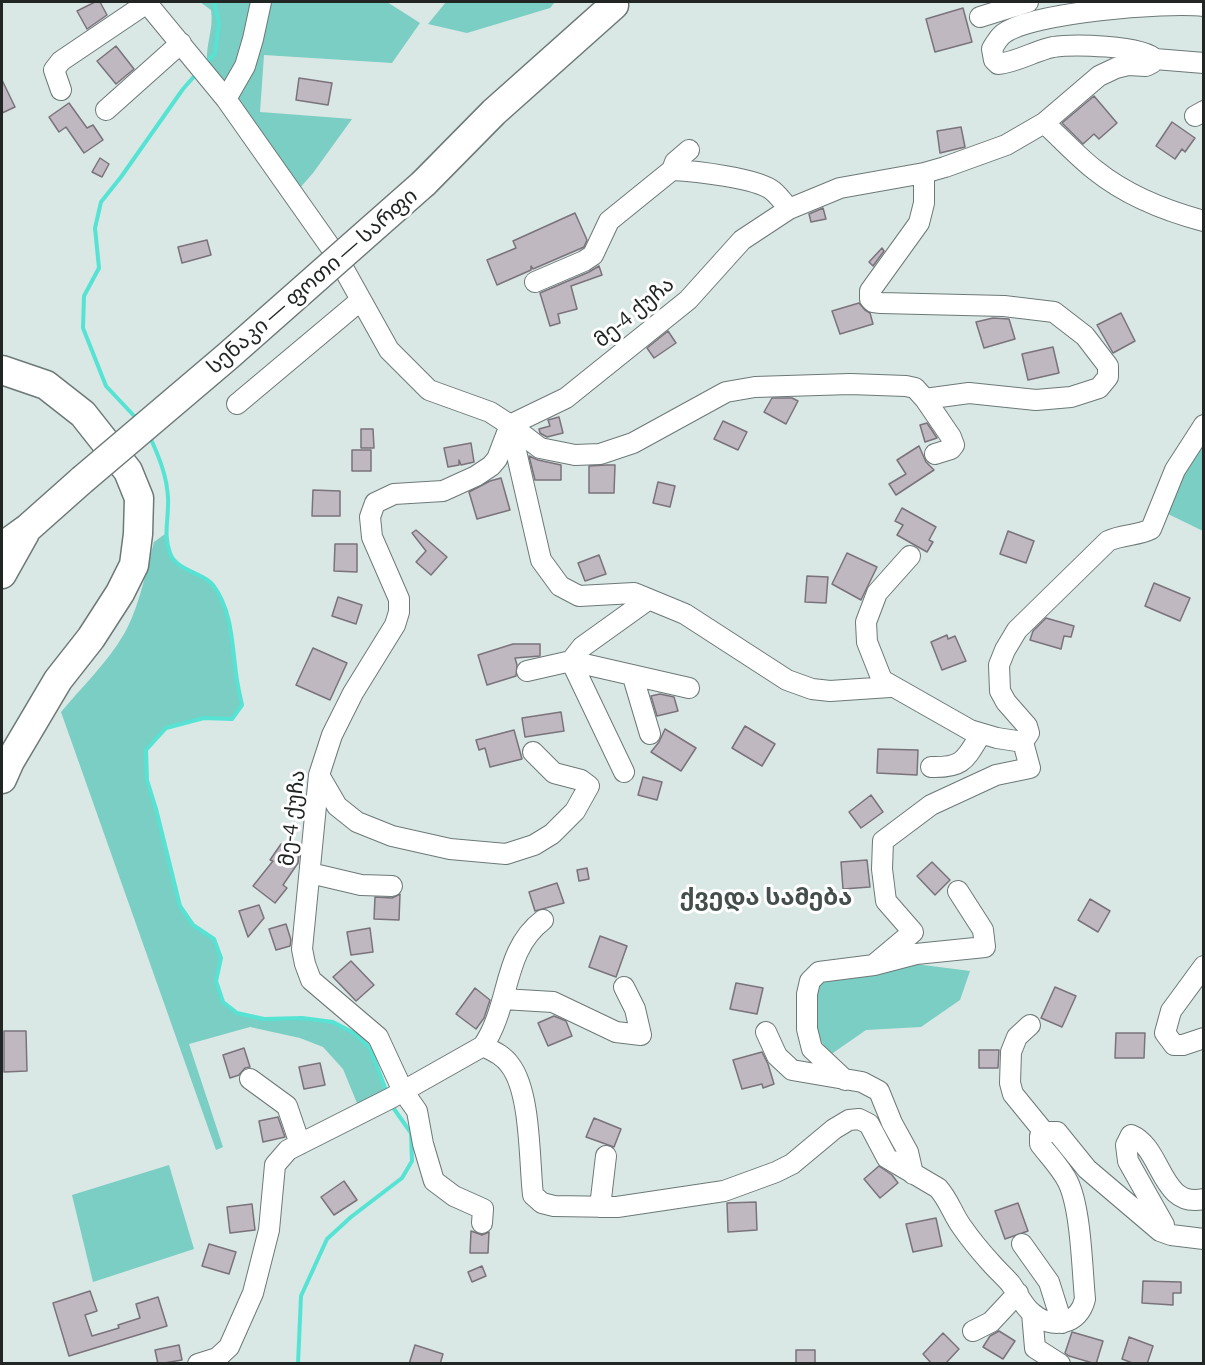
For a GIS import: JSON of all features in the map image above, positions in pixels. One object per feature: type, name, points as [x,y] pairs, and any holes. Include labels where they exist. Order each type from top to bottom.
[{"type":"highway","name":"სენაკი — ფოთი — სარფი","points":[[2,547],[28,528],[228,356],[424,183],[494,112],[614,5]]},
{"type":"highway","points":[[2,370],[46,385],[83,414],[128,471],[139,498],[134,565],[125,584],[91,638],[58,680],[10,760],[2,779]]},
{"type":"highway","points":[[2,574],[28,528]]},
{"type":"street","points":[[61,90],[54,70],[62,61],[146,2],[212,80],[336,255],[389,350],[429,390],[490,412],[540,448],[575,455],[600,454],[633,443],[726,392],[755,387],[850,384],[915,388],[951,436],[954,445],[951,449],[935,454]]},
{"type":"street","points":[[226,99],[245,66],[261,2]]},
{"type":"street","points":[[980,17],[1028,2]]},
{"type":"street","points":[[1203,6],[1183,4],[1058,8],[1004,34],[992,49],[994,60],[998,64],[1011,63],[1052,47],[1076,45],[1132,50],[1150,54],[1155,59],[1203,63]]},
{"type":"street","points":[[106,110],[185,49]]},
{"type":"street","name":"მე-4 ქუჩა","points":[[482,1223],[483,1209],[454,1196],[434,1180],[423,1144],[417,1112],[391,1098],[378,1037],[311,980],[304,964],[302,949],[319,775],[332,735],[353,693],[395,625],[399,612],[399,599],[372,537],[370,517],[375,503],[394,494],[443,491],[476,476],[491,466],[497,459],[510,425],[566,398],[688,300],[742,240],[789,208],[840,188],[924,173],[1006,145],[1044,123],[1099,76],[1128,65],[1146,66],[1155,59]]},
{"type":"street","points":[[1044,123],[1096,171],[1130,192],[1177,214],[1203,221]]},
{"type":"street","points":[[535,282],[593,255],[609,221],[672,170],[675,162],[689,150]]},
{"type":"street","points":[[672,170],[693,171],[761,184],[773,190],[789,208]]},
{"type":"street","points":[[924,173],[924,203],[919,223],[870,291],[870,299],[881,303],[1004,306],[1054,312],[1085,336],[1108,366],[1108,377],[1099,388],[1071,397],[1036,400],[969,393],[925,399]]},
{"type":"street","points":[[237,404],[361,300]]},
{"type":"street","points":[[510,425],[541,560],[560,586],[579,596],[634,593],[649,599],[685,614],[787,680],[812,689],[831,691],[890,687]]},
{"type":"street","points":[[1023,742],[1029,734],[1027,726],[1006,702],[1000,691],[999,665],[1005,650],[1017,630],[1108,541],[1118,536],[1145,533],[1151,529],[1175,470],[1203,426]]},
{"type":"street","points":[[910,556],[877,592],[866,622],[867,642],[882,680],[890,687],[932,707],[957,724],[981,734],[1023,742]]},
{"type":"street","points":[[571,662],[582,647],[649,599]]},
{"type":"street","points":[[571,662],[624,772]]},
{"type":"street","points":[[527,671],[571,662],[689,688]]},
{"type":"street","points":[[633,676],[650,734]]},
{"type":"street","points":[[931,767],[950,767],[967,757],[981,734]]},
{"type":"street","points":[[874,965],[913,932],[886,900],[882,869],[883,841],[931,805],[996,775],[1030,768],[1023,742]]},
{"type":"street","points":[[319,775],[337,806],[357,822],[404,839],[450,849],[506,854],[534,845],[552,834],[575,811],[589,786],[581,780],[554,773],[533,752]]},
{"type":"street","points":[[310,873],[361,885],[392,886]]},
{"type":"street","points":[[845,1080],[812,1049],[807,1029],[807,994],[810,981],[819,972],[874,965],[916,954],[985,947],[983,930],[958,891]]},
{"type":"street","points":[[198,1364],[217,1358],[229,1347],[253,1293],[267,1240],[275,1165],[288,1150],[391,1098],[483,1046],[493,1031],[518,949],[530,930],[543,920]]},
{"type":"street","points":[[1203,966],[1171,1011],[1165,1033],[1174,1045],[1183,1045],[1203,1038]]},
{"type":"street","points":[[503,999],[553,1002],[616,1032],[641,1035],[635,1009],[624,987]]},
{"type":"street","points":[[1030,1025],[1017,1037],[1011,1052],[1010,1083],[1013,1094],[1044,1132]]},
{"type":"street","points":[[766,1032],[777,1056],[792,1070],[862,1083],[879,1091],[892,1123],[908,1152],[913,1174]]},
{"type":"street","points":[[483,1046],[498,1053],[510,1065],[520,1083],[526,1108],[533,1195],[542,1203],[554,1206],[617,1206],[724,1191],[750,1183],[792,1164],[849,1120],[859,1119],[869,1124],[887,1158],[938,1188],[945,1195],[961,1226],[1032,1313],[1047,1320],[1062,1323],[1073,1320],[1083,1307],[1085,1299],[1071,1192],[1068,1182],[1040,1144],[1040,1136],[1044,1132],[1057,1132],[1087,1169],[1160,1231],[1171,1235],[1203,1239]]},
{"type":"street","points":[[250,1079],[287,1106],[300,1144]]},
{"type":"street","points":[[1171,1235],[1128,1161],[1126,1145],[1131,1135],[1142,1139],[1175,1194],[1193,1201],[1203,1198]]},
{"type":"street","points":[[600,1206],[606,1156]]},
{"type":"street","points":[[1022,1244],[1049,1282],[1062,1323]]},
{"type":"street","points":[[973,1331],[991,1322],[1017,1293]]},
{"type":"street","points":[[1032,1313],[1035,1348],[1060,1364]]},
{"type":"green space","points":[[200,2],[387,2],[420,23],[392,63],[264,55],[260,112],[352,119],[299,189],[207,61],[212,23],[211,10]]},
{"type":"green space","points":[[446,2],[555,2],[550,8],[467,33],[428,24]]},
{"type":"green space","points":[[1203,433],[1203,531],[1164,512]]},
{"type":"green space","points":[[165,534],[170,555],[183,568],[212,583],[225,607],[234,644],[236,675],[242,705],[232,719],[204,718],[166,728],[146,750],[147,780],[180,906],[193,925],[214,939],[221,958],[216,981],[223,1002],[237,1013],[264,1019],[302,1018],[333,1022],[354,1033],[370,1048],[388,1096],[359,1108],[343,1069],[323,1047],[300,1038],[250,1027],[189,1044],[223,1147],[216,1150],[61,712],[102,665],[124,634],[138,602],[154,542]]},
{"type":"green space","points":[[908,963],[970,971],[960,1000],[921,1027],[866,1030],[830,1055],[814,1030],[810,988],[819,973]]},
{"type":"green space","points":[[169,1165],[194,1249],[93,1282],[72,1195]]},
{"type":"building","points":[[95,2],[100,2],[107,15],[87,29],[77,11]]},
{"type":"building","points":[[963,8],[972,42],[935,52],[926,19]]},
{"type":"building","points":[[116,46],[134,69],[116,84],[97,61]]},
{"type":"building","points":[[299,78],[332,83],[328,105],[296,100]]},
{"type":"building","points":[[2,80],[15,107],[2,113]]},
{"type":"building","points":[[1094,96],[1117,123],[1099,139],[1094,134],[1083,144],[1062,123]]},
{"type":"building","points":[[69,103],[87,128],[93,125],[103,140],[84,153],[66,127],[59,132],[49,117]]},
{"type":"building","points":[[1172,122],[1195,138],[1185,152],[1182,149],[1175,159],[1156,146]]},
{"type":"building","points":[[961,127],[965,147],[940,153],[937,131]]},
{"type":"building","points":[[100,158],[109,164],[102,177],[92,172]]},
{"type":"building","points":[[823,208],[826,219],[811,222],[809,214]]},
{"type":"building","points":[[575,213],[587,240],[584,247],[533,269],[531,266],[531,270],[497,285],[487,260],[516,248],[513,241]]},
{"type":"building","points":[[207,240],[211,255],[182,263],[178,247]]},
{"type":"building","points":[[882,248],[884,251],[873,266],[869,262]]},
{"type":"building","points":[[599,266],[602,275],[571,286],[577,309],[558,314],[560,323],[550,326],[540,293]]},
{"type":"building","points":[[859,303],[870,313],[873,324],[840,334],[832,311]]},
{"type":"building","points":[[1121,313],[1135,341],[1113,353],[1097,325]]},
{"type":"building","points":[[993,318],[1009,319],[1015,339],[984,348],[976,322]]},
{"type":"building","points":[[668,331],[676,343],[654,358],[647,348]]},
{"type":"building","points":[[1053,347],[1059,373],[1028,380],[1022,354]]},
{"type":"building","points":[[772,398],[792,398],[798,401],[786,424],[764,412]]},
{"type":"building","points":[[559,417],[563,433],[547,437],[540,433],[539,429],[550,426],[548,420]]},
{"type":"building","points":[[723,421],[747,432],[738,450],[714,439]]},
{"type":"building","points":[[927,423],[937,438],[925,442],[920,425]]},
{"type":"building","points":[[361,429],[373,429],[374,448],[361,448]]},
{"type":"building","points":[[471,443],[474,462],[461,465],[459,460],[459,465],[448,467],[444,448]]},
{"type":"building","points":[[919,446],[926,462],[934,470],[896,495],[889,484],[906,474],[897,460]]},
{"type":"building","points":[[352,450],[371,450],[371,471],[352,471]]},
{"type":"building","points":[[529,456],[561,465],[561,480],[535,480]]},
{"type":"building","points":[[615,465],[614,493],[589,493],[589,466]]},
{"type":"building","points":[[501,478],[510,510],[477,519],[469,492]]},
{"type":"building","points":[[658,482],[675,486],[670,507],[653,503]]},
{"type":"building","points":[[313,490],[340,491],[340,516],[312,516]]},
{"type":"building","points":[[902,508],[936,527],[929,540],[933,542],[927,552],[897,535],[903,525],[895,521]]},
{"type":"building","points":[[416,530],[447,557],[431,575],[416,562],[426,551],[412,533]]},
{"type":"building","points":[[1008,531],[1034,541],[1026,563],[1000,554]]},
{"type":"building","points":[[335,544],[357,544],[357,572],[334,571]]},
{"type":"building","points":[[847,553],[877,567],[861,600],[832,584]]},
{"type":"building","points":[[599,555],[606,574],[585,581],[578,563]]},
{"type":"building","points":[[807,576],[828,577],[826,603],[805,602]]},
{"type":"building","points":[[1154,583],[1190,598],[1180,621],[1145,606]]},
{"type":"building","points":[[338,597],[362,605],[356,624],[332,616]]},
{"type":"building","points":[[1046,618],[1074,626],[1071,637],[1064,636],[1061,649],[1030,640],[1033,631]]},
{"type":"building","points":[[947,635],[948,639],[955,636],[966,661],[942,670],[931,642]]},
{"type":"building","points":[[513,644],[540,644],[540,656],[515,658],[516,676],[487,685],[478,655]]},
{"type":"building","points":[[313,648],[347,663],[330,700],[296,685]]},
{"type":"building","points":[[660,694],[674,697],[678,711],[657,716],[651,696]]},
{"type":"building","points":[[561,712],[564,731],[525,737],[522,718]]},
{"type":"building","points":[[745,726],[775,744],[762,766],[732,748]]},
{"type":"building","points":[[665,729],[696,748],[681,771],[651,752]]},
{"type":"building","points":[[514,730],[522,759],[490,767],[485,748],[479,750],[476,740]]},
{"type":"building","points":[[878,749],[918,750],[917,775],[877,773]]},
{"type":"building","points":[[643,777],[662,782],[657,800],[638,795]]},
{"type":"building","points":[[871,795],[883,812],[861,828],[849,812]]},
{"type":"building","points":[[281,844],[299,856],[298,863],[283,885],[287,888],[275,903],[253,886],[273,861],[270,860]]},
{"type":"building","points":[[867,860],[870,887],[843,889],[841,862]]},
{"type":"building","points":[[932,862],[950,880],[935,895],[917,876]]},
{"type":"building","points":[[587,868],[589,879],[579,881],[577,870]]},
{"type":"building","points":[[557,883],[564,903],[535,911],[529,892]]},
{"type":"building","points":[[400,894],[399,920],[374,919],[375,897],[392,898]]},
{"type":"building","points":[[1090,899],[1110,911],[1098,932],[1078,920]]},
{"type":"building","points":[[259,905],[264,918],[248,937],[239,911]]},
{"type":"building","points":[[286,924],[291,940],[290,946],[276,950],[269,929]]},
{"type":"building","points":[[370,928],[373,952],[351,955],[347,932]]},
{"type":"building","points":[[600,936],[627,946],[616,977],[589,967]]},
{"type":"building","points":[[351,961],[374,985],[356,1001],[333,977]]},
{"type":"building","points":[[736,983],[763,988],[757,1014],[730,1009]]},
{"type":"building","points":[[1055,987],[1076,996],[1062,1027],[1041,1018]]},
{"type":"building","points":[[475,988],[490,1000],[484,1018],[476,1029],[456,1014]]},
{"type":"building","points":[[554,1016],[566,1021],[572,1036],[548,1046],[538,1023]]},
{"type":"building","points":[[4,1031],[26,1031],[27,1071],[4,1072]]},
{"type":"building","points":[[1116,1033],[1145,1033],[1144,1058],[1115,1058]]},
{"type":"building","points":[[244,1048],[250,1067],[230,1078],[223,1055]]},
{"type":"building","points":[[979,1050],[999,1050],[998,1068],[979,1068]]},
{"type":"building","points":[[762,1052],[774,1084],[763,1088],[762,1084],[742,1089],[733,1060]]},
{"type":"building","points":[[320,1063],[325,1085],[304,1089],[299,1067]]},
{"type":"building","points":[[278,1117],[285,1137],[263,1142],[259,1121]]},
{"type":"building","points":[[594,1118],[621,1129],[614,1147],[586,1137]]},
{"type":"building","points":[[879,1166],[892,1175],[898,1183],[880,1198],[864,1179]]},
{"type":"building","points":[[344,1181],[357,1200],[334,1215],[321,1197]]},
{"type":"building","points":[[756,1202],[757,1230],[728,1232],[727,1203]]},
{"type":"building","points":[[1018,1203],[1028,1231],[1005,1239],[995,1211]]},
{"type":"building","points":[[252,1204],[255,1230],[230,1233],[227,1207]]},
{"type":"building","points":[[936,1218],[942,1246],[913,1252],[906,1224]]},
{"type":"building","points":[[471,1231],[482,1235],[489,1232],[488,1253],[470,1253]]},
{"type":"building","points":[[209,1244],[236,1252],[229,1274],[202,1266]]},
{"type":"building","points":[[482,1266],[486,1276],[472,1282],[468,1272]]},
{"type":"building","points":[[1143,1281],[1181,1282],[1181,1293],[1173,1293],[1173,1305],[1142,1303]]},
{"type":"building","points":[[90,1291],[97,1311],[85,1315],[92,1336],[119,1328],[118,1325],[140,1318],[136,1304],[158,1297],[167,1326],[69,1356],[53,1303]]},
{"type":"building","points":[[999,1331],[1015,1341],[1003,1359],[983,1347],[990,1336]]},
{"type":"building","points":[[1072,1332],[1103,1341],[1096,1364],[1065,1353]]},
{"type":"building","points":[[943,1333],[959,1349],[945,1364],[932,1364],[923,1354]]},
{"type":"building","points":[[1129,1337],[1153,1346],[1147,1364],[1135,1364],[1122,1359]]},
{"type":"building","points":[[179,1345],[182,1360],[158,1364],[155,1350]]},
{"type":"building","points":[[415,1345],[443,1354],[440,1364],[409,1364]]},
{"type":"building","points":[[796,1350],[815,1350],[815,1364],[796,1364]]},
{"type":"waterway","points":[[204,64],[215,54],[219,23],[214,2]]},
{"type":"waterway","points":[[137,419],[106,386],[83,328],[84,296],[99,268],[95,228],[101,202],[183,89],[198,72]]},
{"type":"waterway","points":[[150,437],[166,482],[167,539],[170,553],[178,564],[209,581],[224,605],[228,616],[242,705],[232,719],[204,718],[166,728],[146,750],[147,780],[180,906],[193,925],[214,939],[221,958],[216,981],[223,1002],[237,1013],[264,1019],[302,1018],[333,1022],[354,1033],[370,1048],[387,1093]]},
{"type":"waterway","points":[[298,1364],[301,1296],[327,1239],[351,1217],[402,1178],[412,1161],[411,1133],[392,1106]]},
{"type":"district","name":"ქვედა სამება","points":[[766,897]]}]
